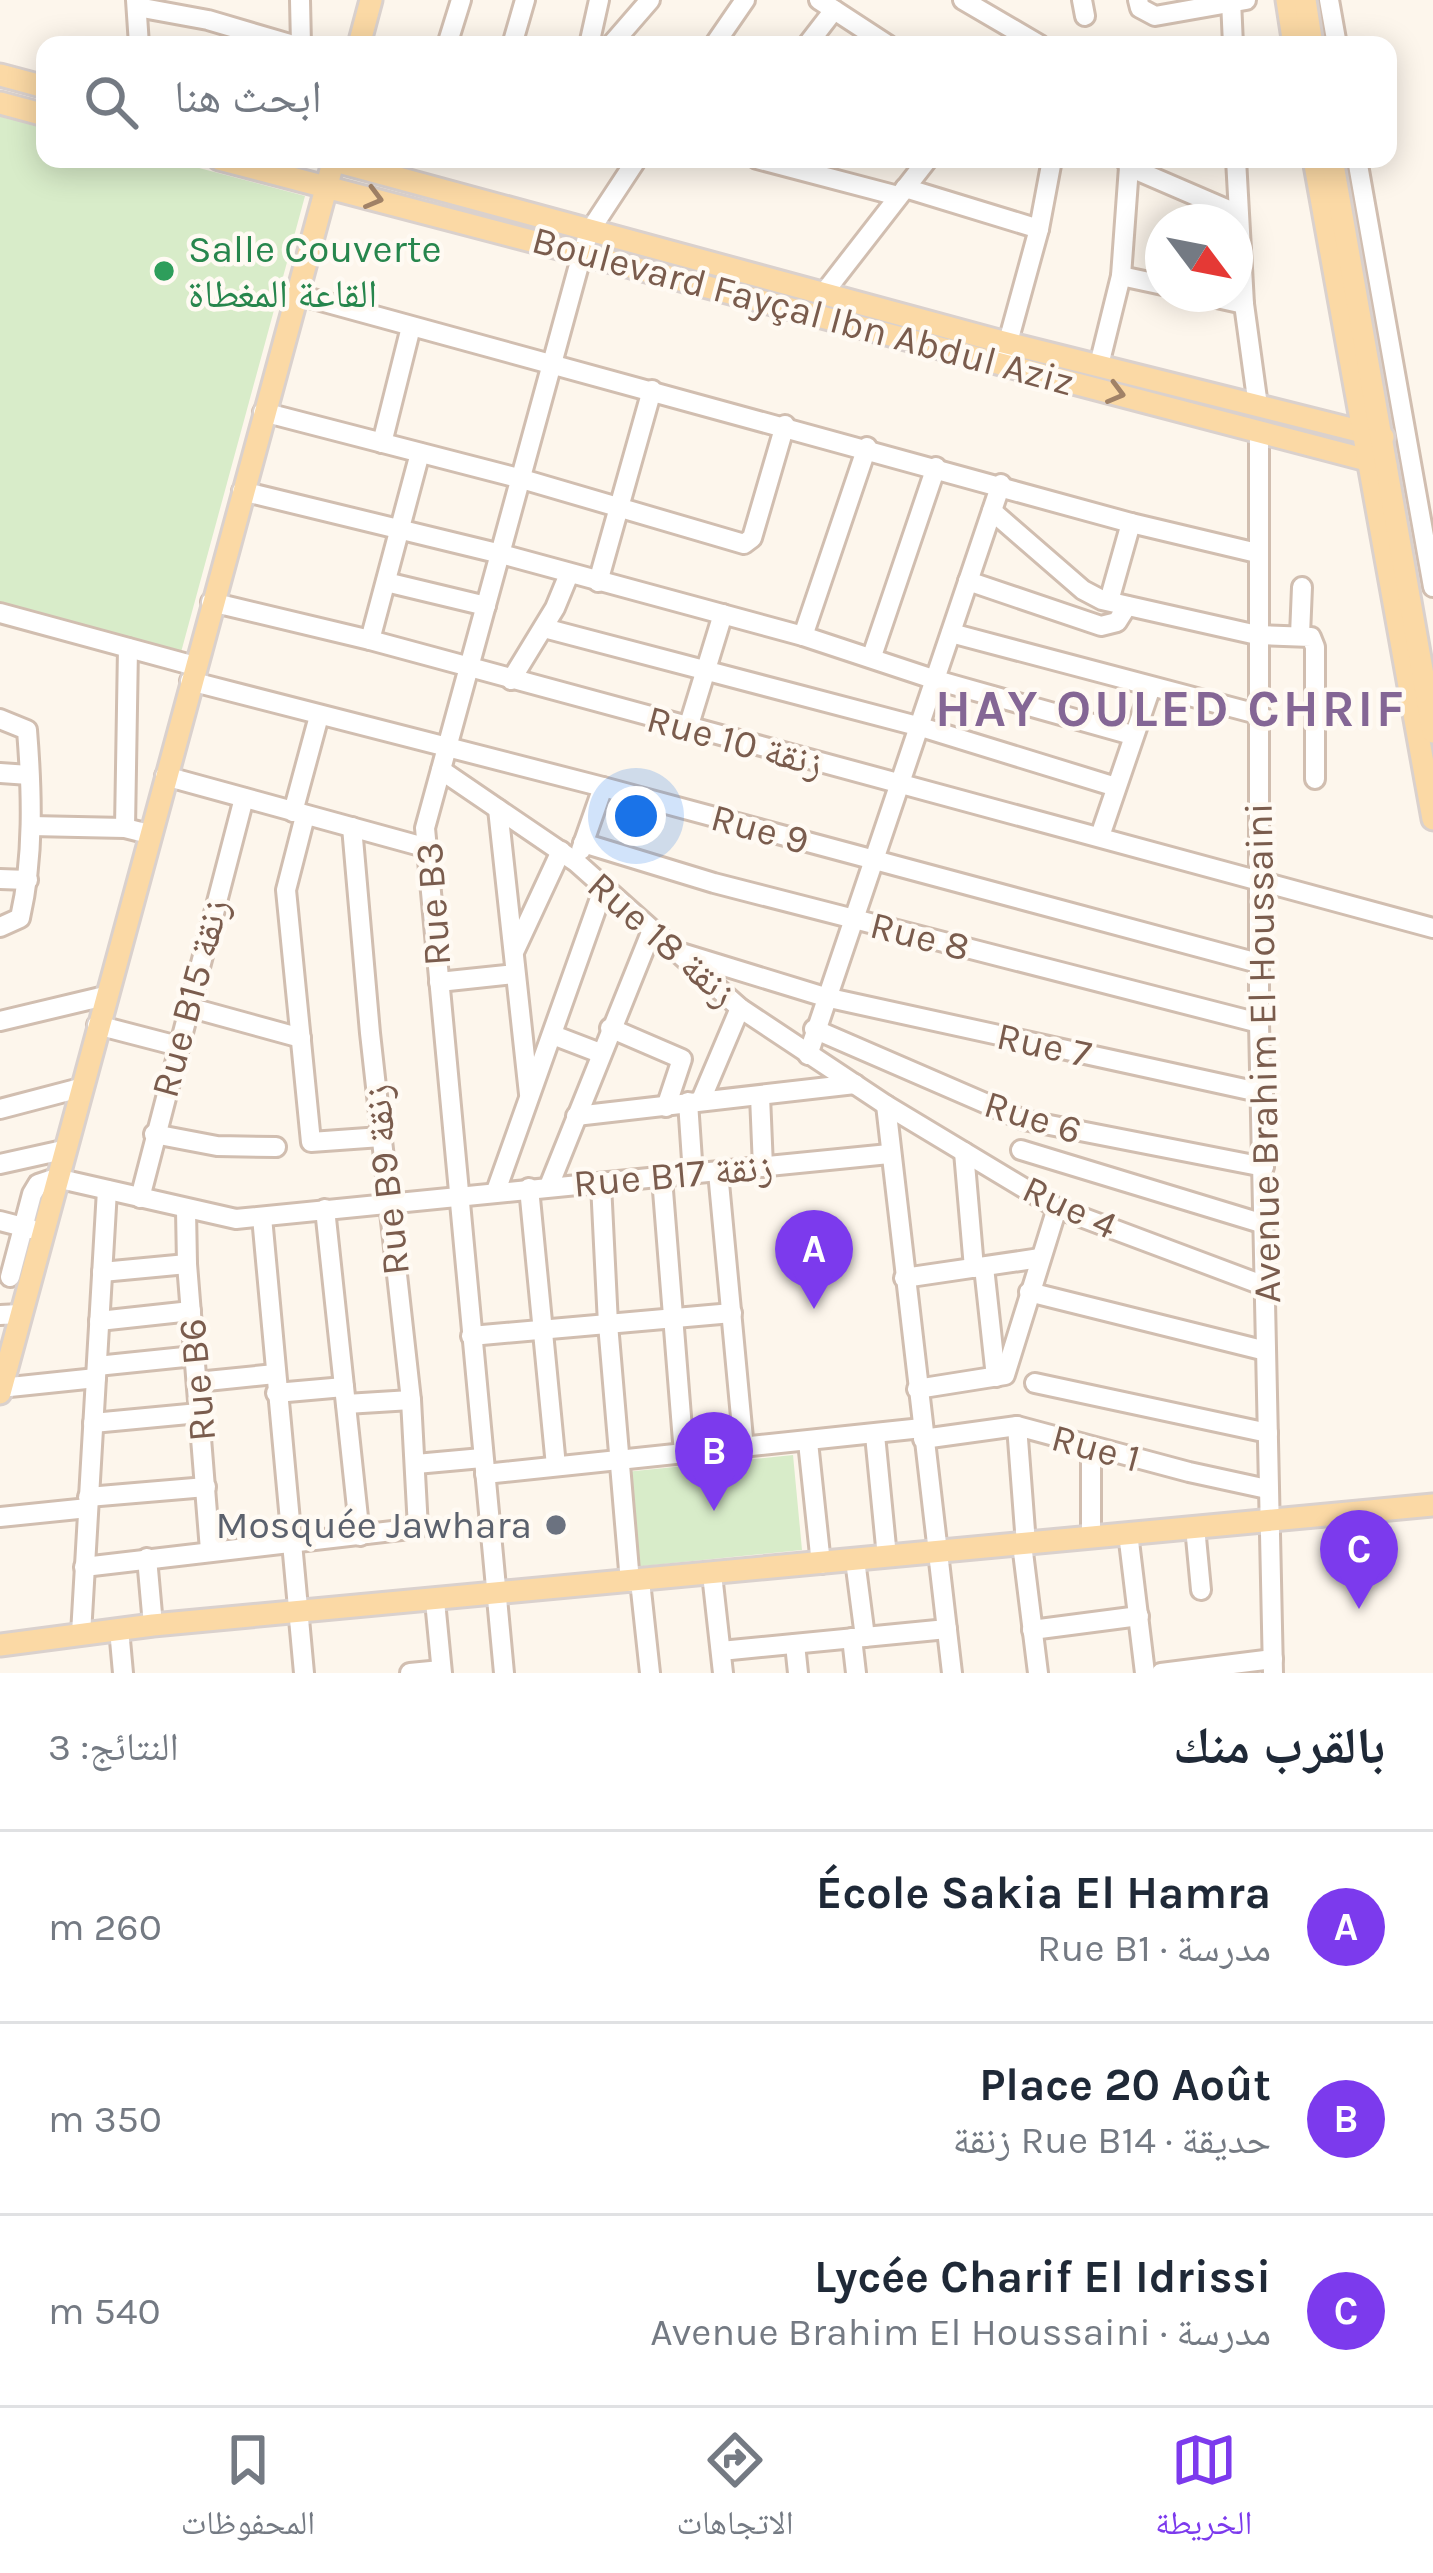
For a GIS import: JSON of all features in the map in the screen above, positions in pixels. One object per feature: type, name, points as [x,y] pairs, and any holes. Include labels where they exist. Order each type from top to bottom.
[{"type":"main road","points":[[361,36],[371,0]]},
{"type":"main road","points":[[1287,0],[1293,36]]},
{"type":"main road","points":[[1305,0],[1311,36]]},
{"type":"main road","points":[[0,75],[36,85]]},
{"type":"main road","points":[[0,103],[36,113]]},
{"type":"main road","name":"Boulevard Fayçal Ibn Abdul Aziz","points":[[255,168],[823,294],[1259,432],[1376,462]]},
{"type":"main road","points":[[0,1390],[13,1277],[56,1178],[329,168]]},
{"type":"main road","name":"Boulevard Fayçal Ibn Abdul Aziz","points":[[359,168],[586,243],[1005,353],[1099,364],[1373,435]]},
{"type":"main road","points":[[1316,168],[1373,435]]},
{"type":"main road","points":[[1333,168],[1433,819]]},
{"type":"main road","points":[[1376,462],[1433,732]]},
{"type":"main road","points":[[0,1645],[153,1625],[1433,1504]]},
{"type":"street","points":[[298,36],[300,0]]},
{"type":"street","points":[[450,36],[461,0]]},
{"type":"street","points":[[514,36],[524,0]]},
{"type":"street","points":[[591,36],[599,0]]},
{"type":"street","points":[[619,36],[650,0]]},
{"type":"street","points":[[720,36],[745,0]]},
{"type":"street","points":[[963,0],[1019,36]]},
{"type":"street","points":[[1138,0],[1140,8],[1155,16],[1236,1],[1234,36]]},
{"type":"street","points":[[1329,0],[1335,36]]},
{"type":"street","points":[[138,36],[136,3],[207,10],[274,36]]},
{"type":"street","points":[[811,36],[826,5],[874,36]]},
{"type":"street","name":"Rue B3","points":[[504,1673],[425,828],[586,243],[632,168]]},
{"type":"street","points":[[823,168],[1039,229]]},
{"type":"street","points":[[823,294],[921,168]]},
{"type":"street","points":[[1005,353],[1050,168]]},
{"type":"street","points":[[1099,364],[1120,276],[1127,168]]},
{"type":"street","points":[[1138,168],[1216,204]]},
{"type":"street","points":[[1236,168],[1238,204]]},
{"type":"street","points":[[1359,168],[1433,587]]},
{"type":"street","points":[[1120,276],[1145,282]]},
{"type":"street","points":[[295,294],[1131,523],[1257,553]]},
{"type":"street","points":[[1245,312],[1258,406]]},
{"type":"street","points":[[382,443],[411,327]]},
{"type":"street","points":[[598,582],[652,390]]},
{"type":"street","points":[[263,412],[749,542],[785,425]]},
{"type":"street","name":"Avenue Brahim El Houssaini","points":[[1259,432],[1258,963],[1273,1666]]},
{"type":"street","points":[[1373,435],[1410,454]]},
{"type":"street","points":[[802,636],[867,447]]},
{"type":"street","points":[[370,640],[420,452]]},
{"type":"street","points":[[1376,462],[1410,454]]},
{"type":"street","points":[[872,656],[936,467]]},
{"type":"street","points":[[808,1055],[1000,484]]},
{"type":"street","points":[[242,491],[723,614],[1132,736]]},
{"type":"street","points":[[992,512],[1084,590],[1118,603],[1257,634],[1300,635],[1315,641],[1315,779]]},
{"type":"street","points":[[968,581],[1101,626],[1117,622],[1131,523]]},
{"type":"street","points":[[512,680],[569,574]]},
{"type":"street","points":[[386,582],[486,606]]},
{"type":"street","points":[[1300,635],[1302,586]]},
{"type":"street","name":"Rue 10 زنقة","points":[[211,602],[370,640],[1433,928]]},
{"type":"street","name":"Rue 9","points":[[0,613],[128,648],[319,716],[1258,963]]},
{"type":"street","points":[[688,728],[723,614]]},
{"type":"street","points":[[544,628],[921,727],[1116,787]]},
{"type":"street","points":[[951,633],[1261,715]]},
{"type":"street","points":[[125,828],[128,648]]},
{"type":"street","points":[[1100,836],[1151,687]]},
{"type":"street","points":[[319,716],[286,890],[311,1142],[381,1137]]},
{"type":"street","points":[[0,719],[27,730],[31,826],[20,918],[0,927]]},
{"type":"street","name":"Rue 18 زنقة","points":[[441,770],[573,852],[604,886],[740,1008],[886,1105]]},
{"type":"street","points":[[0,773],[29,775]]},
{"type":"street","points":[[165,776],[424,847]]},
{"type":"street","points":[[439,982],[513,964],[603,787]]},
{"type":"street","name":"Rue B15 زنقة","points":[[140,1198],[244,798]]},
{"type":"street","points":[[499,809],[530,1099]]},
{"type":"street","points":[[31,826],[125,828],[149,834]]},
{"type":"street","name":"Rue B9 زنقة","points":[[352,827],[411,1400],[418,1526],[414,1532],[360,1535]]},
{"type":"street","name":"Rue 8","points":[[573,852],[1259,1023]]},
{"type":"street","points":[[0,879],[28,880]]},
{"type":"street","points":[[496,1191],[604,886]]},
{"type":"street","points":[[556,1466],[543,1331],[539,1187],[576,1116],[652,930]]},
{"type":"street","name":"Rue 7","points":[[675,951],[826,997],[1263,1094]]},
{"type":"street","points":[[0,1021],[105,996]]},
{"type":"street","points":[[188,1007],[302,1038]]},
{"type":"street","points":[[693,1174],[695,1101],[740,1008]]},
{"type":"street","points":[[97,1025],[178,1046]]},
{"type":"street","points":[[610,1028],[682,1059],[665,1107]]},
{"type":"street","name":"Rue 6","points":[[814,1029],[1024,1120],[1264,1167]]},
{"type":"street","points":[[553,1035],[600,1053]]},
{"type":"street","points":[[576,1116],[855,1084]]},
{"type":"street","points":[[0,1109],[80,1088]]},
{"type":"street","points":[[760,1096],[763,1167]]},
{"type":"street","points":[[886,1105],[952,1673]]},
{"type":"street","name":"Rue 4","points":[[886,1105],[1057,1208],[1265,1286]]},
{"type":"street","points":[[154,1134],[217,1146],[276,1147]]},
{"type":"street","points":[[0,1164],[63,1150]]},
{"type":"street","points":[[1021,1150],[1264,1224]]},
{"type":"street","points":[[964,1152],[1000,1376]]},
{"type":"street","name":"Rue B17 زنقة","points":[[56,1178],[223,1218],[889,1154]]},
{"type":"street","points":[[718,1172],[744,1448]]},
{"type":"street","points":[[662,1178],[684,1454]]},
{"type":"street","points":[[601,1184],[621,1460],[650,1673]]},
{"type":"street","points":[[80,1634],[106,1190]]},
{"type":"street","points":[[1000,1376],[1057,1208]]},
{"type":"street","points":[[84,1567],[360,1535],[325,1209]]},
{"type":"street","name":"Rue B6","points":[[186,1210],[210,1550]]},
{"type":"street","points":[[262,1216],[304,1673]]},
{"type":"street","points":[[0,1221],[32,1229]]},
{"type":"street","points":[[904,1278],[1040,1258]]},
{"type":"street","points":[[102,1272],[187,1264]]},
{"type":"street","points":[[1029,1292],[1266,1351]]},
{"type":"street","points":[[99,1321],[191,1311]]},
{"type":"street","points":[[471,1336],[732,1313]]},
{"type":"street","points":[[0,1390],[194,1357]]},
{"type":"street","points":[[917,1389],[1000,1376]]},
{"type":"street","points":[[197,1382],[276,1384],[411,1400]]},
{"type":"street","points":[[1036,1383],[1268,1433]]},
{"type":"street","points":[[93,1423],[200,1413]]},
{"type":"street","points":[[1016,1426],[1038,1673]]},
{"type":"street","name":"Rue 1","points":[[416,1464],[556,1466],[1016,1426],[1267,1489]]},
{"type":"street","points":[[875,1435],[887,1557]]},
{"type":"street","points":[[808,1442],[820,1564]]},
{"type":"street","points":[[1090,1447],[1090,1537]]},
{"type":"street","points":[[0,1517],[206,1487]]},
{"type":"street","points":[[1195,1527],[1201,1590]]},
{"type":"street","points":[[1128,1533],[1145,1673]]},
{"type":"street","points":[[147,1558],[153,1625]]},
{"type":"street","points":[[856,1560],[856,1673]]},
{"type":"street","points":[[712,1574],[723,1673]]},
{"type":"street","points":[[410,1673],[441,1671],[436,1601]]},
{"type":"street","points":[[1032,1630],[1139,1616]]},
{"type":"street","points":[[119,1629],[122,1673]]},
{"type":"street","points":[[721,1651],[947,1630]]},
{"type":"street","points":[[795,1644],[798,1673]]},
{"type":"street","points":[[1161,1673],[1273,1666]]},
{"type":"green space","points":[[0,116],[36,126],[36,168],[199,168],[305,196],[180,656],[0,609]]},
{"type":"green space","points":[[793,1455],[802,1550],[634,1567],[625,1472]]},
{"type":"place","name":"Salle Couverte القاعة المغطاة","points":[[164,271]]},
{"type":"place","name":"École Sakia El Hamra","points":[[814,1309]]},
{"type":"place","name":"Place 20 Août","points":[[714,1511]]},
{"type":"place","name":"Mosquée Jawhara","points":[[556,1525]]},
{"type":"place","name":"Lycée Charif El Idrissi","points":[[1359,1609]]},
{"type":"district","name":"HAY OULED CHRIF","points":[[1171,709]]}]
